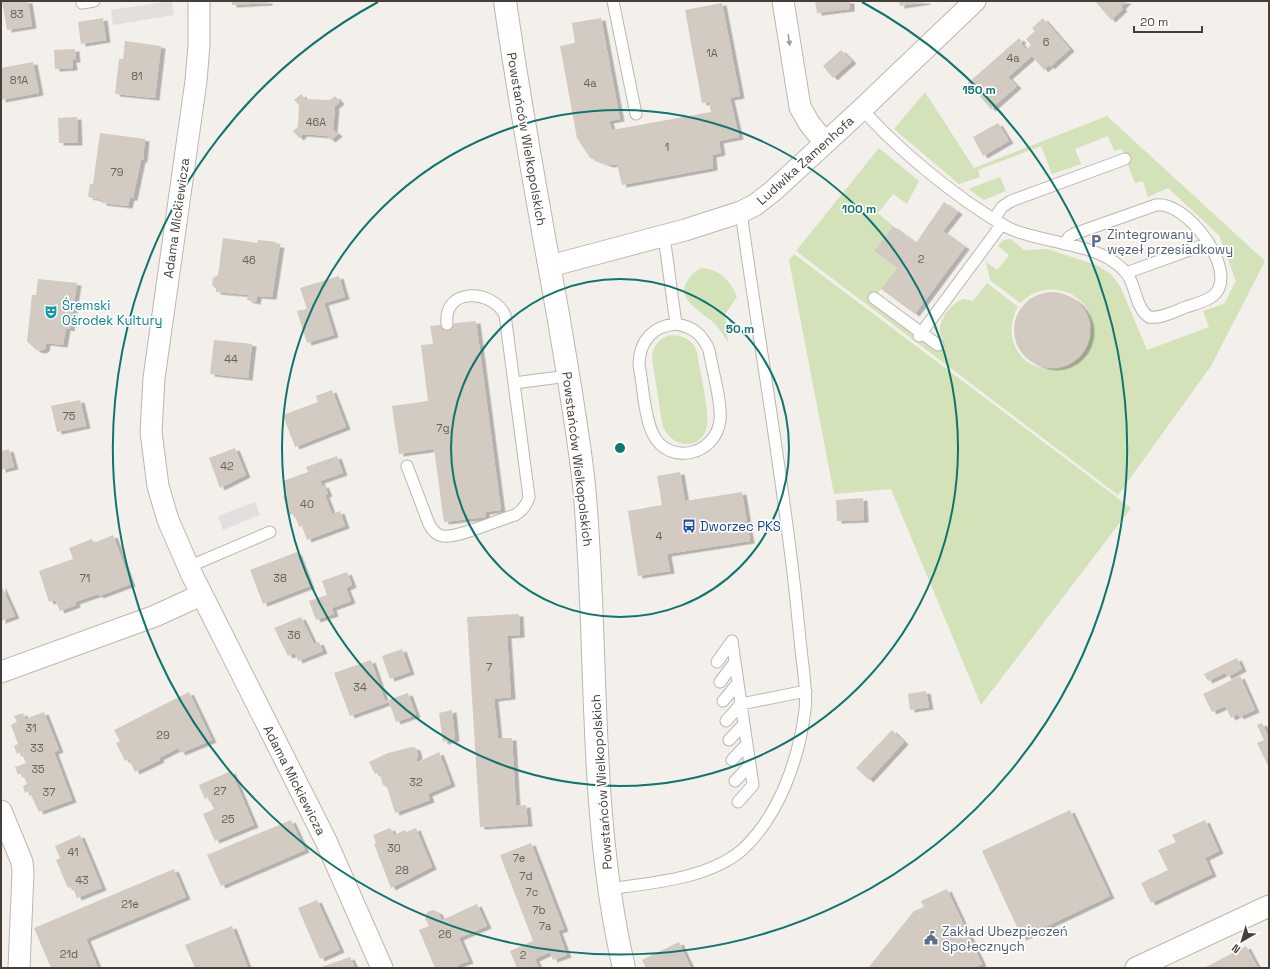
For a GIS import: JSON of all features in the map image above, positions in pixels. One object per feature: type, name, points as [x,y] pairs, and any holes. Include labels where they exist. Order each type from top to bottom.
[{"type":"street","name":"Adama Mickiewicza","points":[[199,1],[199,45],[196,81],[156,360],[151,417],[152,449],[158,486],[168,520],[201,595],[326,841],[382,968]]},
{"type":"street","name":"Powstańców Wielkopolskich","points":[[505,1],[514,63],[550,266],[577,432],[587,524],[598,778],[608,889],[624,968]]},
{"type":"street","points":[[783,1],[800,107],[809,123],[825,143]]},
{"type":"street","name":"Ludwika Zamenhofa","points":[[550,266],[664,236],[741,212],[763,200],[862,109],[975,1]]},
{"type":"street","points":[[1,672],[155,616],[201,595]]},
{"type":"street","points":[[1,811],[22,862],[24,872],[19,968]]},
{"type":"street","points":[[1136,968],[1269,906]]},
{"type":"lane","points":[[82,3],[94,1]]},
{"type":"lane","points":[[613,1],[636,114]]},
{"type":"lane","points":[[862,109],[888,137],[920,165],[961,197],[998,222],[1022,233],[1103,255],[1126,273],[1145,315],[1153,318],[1161,316],[1210,298],[1217,292],[1222,277],[1209,243],[1202,233],[1176,210],[1170,206],[1162,204],[1074,234],[1069,237],[1064,244]]},
{"type":"lane","points":[[920,334],[998,222],[1002,207],[1011,201],[1125,159]]},
{"type":"lane","points":[[608,889],[672,879],[697,872],[730,858],[750,841],[774,806],[792,768],[802,729],[806,691],[788,531],[741,212]]},
{"type":"lane","points":[[664,236],[676,324]]},
{"type":"lane","points":[[1126,273],[1209,243]]},
{"type":"lane","points":[[407,466],[432,530],[442,536],[453,536],[521,511],[525,507],[529,497],[507,324],[501,308],[496,303],[480,297],[457,299],[448,307],[446,317],[447,324]]},
{"type":"lane","points":[[874,298],[920,334],[938,345]]},
{"type":"lane","points":[[676,324],[686,326],[697,331],[705,340],[709,350],[720,419],[713,439],[705,447],[695,452],[684,454],[672,451],[653,436],[649,426],[639,355],[643,343],[649,335],[658,328],[676,324]]},
{"type":"lane","points":[[514,383],[568,376]]},
{"type":"lane","points":[[188,567],[270,532]]},
{"type":"lane","points":[[717,662],[732,641],[753,785],[738,802]]},
{"type":"lane","points":[[720,682],[735,662]]},
{"type":"lane","points":[[723,701],[738,683]]},
{"type":"lane","points":[[726,721],[741,704],[806,691]]},
{"type":"lane","points":[[729,740],[744,724]]},
{"type":"lane","points":[[732,760],[747,744]]},
{"type":"lane","points":[[735,781],[750,765]]},
{"type":"green space","points":[[925,92],[974,168],[1107,116],[1265,261],[1211,366],[1118,495],[796,251],[879,148],[919,181],[907,204],[893,194],[878,213],[893,226],[874,251],[897,268],[871,302],[935,351],[943,340],[940,334],[940,329],[944,316],[953,306],[963,299],[973,301],[987,283],[1018,307],[1012,327],[1012,337],[1020,354],[1026,361],[1035,366],[1046,369],[1064,368],[1077,360],[1087,349],[1091,334],[1091,319],[1085,306],[1073,295],[1056,290],[1046,290],[1032,294],[1020,303],[990,280],[986,262],[997,270],[1009,255],[998,246],[1003,240],[1011,239],[1024,250],[1047,249],[1096,265],[1111,274],[1120,286],[1147,350],[1209,327],[1203,311],[1224,304],[1236,281],[1219,235],[1168,188],[1148,197],[1143,181],[1135,183],[1122,149],[1114,151],[1108,136],[1075,149],[1081,164],[1052,174],[1041,146],[978,170],[980,177],[959,184],[894,129]]},
{"type":"green space","points":[[1000,177],[1006,191],[984,200],[968,189]]},
{"type":"green space","points":[[794,254],[1131,508],[981,705],[891,489],[834,494],[789,260]]},
{"type":"green space","points":[[702,268],[719,273],[724,277],[737,297],[725,314],[728,343],[716,325],[691,304],[684,293],[689,278],[696,271]]},
{"type":"green space","points":[[670,335],[683,337],[690,341],[697,352],[708,419],[704,435],[692,444],[678,442],[671,438],[665,431],[662,423],[652,358],[655,347],[659,341]]},
{"type":"shaded area","points":[[172,1],[174,15],[113,25],[111,10]]},
{"type":"shaded area","points":[[255,502],[260,515],[223,530],[218,516]]},
{"type":"building","points":[[2,1],[28,1],[32,26],[7,30]]},
{"type":"building","points":[[232,1],[268,1],[268,3],[232,5]]},
{"type":"building","points":[[815,1],[850,1],[850,9],[817,13]]},
{"type":"building","points":[[899,1],[926,1],[926,2],[900,6]]},
{"type":"building","points":[[1095,1],[1127,1],[1121,7],[1123,9],[1111,20]]},
{"type":"building","points":[[722,3],[740,96],[730,98],[739,137],[719,141],[721,153],[712,155],[713,168],[622,185],[617,164],[609,165],[590,158],[577,138],[560,46],[575,43],[572,23],[601,18],[620,119],[609,121],[612,130],[711,112],[709,102],[702,103],[685,10]]},
{"type":"building","points":[[103,18],[106,40],[81,44],[78,22]]},
{"type":"building","points":[[1043,18],[1070,49],[1050,67],[1049,65],[1044,70],[1032,56],[1008,77],[1017,86],[991,109],[968,83],[1019,38],[1026,50],[1031,45],[1026,39],[1035,31],[1032,28]]},
{"type":"building","points":[[125,41],[161,46],[155,98],[115,94],[119,59],[123,59]]},
{"type":"building","points":[[75,49],[76,60],[72,60],[73,68],[55,69],[54,50]]},
{"type":"building","points":[[841,50],[852,61],[833,78],[823,66]]},
{"type":"building","points":[[33,62],[39,93],[1,100],[1,68]]},
{"type":"building","points":[[301,94],[305,99],[330,100],[335,96],[340,102],[335,106],[333,130],[338,134],[331,140],[327,136],[303,134],[299,138],[293,131],[298,127],[299,105],[294,100]]},
{"type":"building","points":[[77,117],[78,143],[59,143],[58,118]]},
{"type":"building","points":[[998,123],[1009,141],[983,156],[973,137]]},
{"type":"building","points":[[100,133],[145,139],[143,160],[141,160],[133,198],[130,198],[128,206],[102,203],[102,200],[88,197],[90,184],[93,184]]},
{"type":"building","points":[[944,202],[958,212],[943,231],[965,247],[915,314],[881,289],[897,268],[874,251],[893,226],[916,243]]},
{"type":"building","points":[[223,238],[257,243],[258,240],[276,242],[275,245],[280,245],[272,297],[257,296],[256,302],[247,300],[248,295],[216,292],[216,289],[212,285],[213,278],[218,275]]},
{"type":"building","points":[[339,276],[345,297],[324,303],[334,335],[307,343],[297,311],[307,309],[300,288]]},
{"type":"building","name":"Śremski Ośrodek Kultury","points":[[38,279],[77,283],[70,329],[66,328],[63,345],[46,343],[45,349],[41,351],[36,350],[27,341],[32,295],[36,295]]},
{"type":"building","points":[[1045,292],[1059,292],[1073,298],[1084,309],[1090,323],[1090,337],[1087,345],[1079,357],[1073,362],[1059,368],[1045,368],[1031,362],[1020,351],[1014,337],[1014,323],[1020,309],[1031,298]]},
{"type":"building","points":[[476,321],[501,510],[485,512],[486,517],[444,522],[434,449],[399,454],[392,406],[428,401],[421,345],[433,344],[430,326]]},
{"type":"building","points":[[214,340],[252,344],[248,378],[210,374]]},
{"type":"building","points":[[332,390],[346,427],[295,447],[283,415],[318,402],[316,396]]},
{"type":"building","points":[[80,400],[86,426],[57,432],[51,406]]},
{"type":"building","points":[[235,448],[246,475],[220,488],[209,458]]},
{"type":"building","points":[[9,449],[14,467],[1,470],[1,451]]},
{"type":"building","points":[[337,456],[343,473],[320,481],[322,486],[324,485],[328,494],[325,495],[332,514],[340,511],[345,526],[307,540],[302,526],[299,527],[294,513],[290,515],[283,496],[287,495],[283,481],[308,472],[306,467]]},
{"type":"building","name":"Dworzec PKS","points":[[680,472],[685,501],[742,492],[750,541],[667,554],[670,571],[638,576],[628,511],[662,505],[657,476]]},
{"type":"building","points":[[863,498],[864,520],[837,521],[836,500]]},
{"type":"building","points":[[113,535],[131,584],[99,596],[98,594],[75,602],[76,605],[60,611],[55,600],[49,602],[39,571],[73,559],[69,548],[92,539],[94,543]]},
{"type":"building","points":[[297,552],[310,586],[263,604],[250,570]]},
{"type":"building","points":[[347,572],[352,585],[346,588],[351,601],[332,608],[334,614],[316,620],[309,601],[327,595],[322,581]]},
{"type":"building","points":[[1,585],[15,616],[1,621]]},
{"type":"building","points":[[519,614],[520,635],[507,636],[511,697],[494,699],[498,738],[512,738],[516,806],[526,805],[528,824],[480,827],[467,617]]},
{"type":"building","points":[[301,617],[314,644],[319,642],[323,651],[298,661],[295,653],[288,656],[274,628]]},
{"type":"building","points":[[402,649],[410,672],[390,679],[382,656]]},
{"type":"building","points":[[1237,658],[1242,669],[1227,677],[1225,673],[1208,681],[1204,674]]},
{"type":"building","points":[[371,660],[385,701],[408,693],[416,715],[396,722],[389,702],[350,716],[334,673]]},
{"type":"building","points":[[1240,676],[1255,710],[1239,717],[1238,714],[1231,718],[1225,706],[1212,712],[1203,694]]},
{"type":"building","points":[[926,691],[929,707],[910,710],[908,694]]},
{"type":"building","points":[[189,692],[212,740],[181,753],[178,748],[159,758],[160,760],[135,772],[129,759],[125,761],[116,743],[120,741],[114,730]]},
{"type":"building","points":[[452,710],[455,739],[443,742],[439,713]]},
{"type":"building","points":[[44,712],[59,750],[54,752],[72,800],[39,812],[29,791],[25,793],[23,786],[27,784],[22,773],[18,775],[15,767],[26,763],[21,752],[17,754],[14,746],[18,744],[11,725],[17,722],[14,716],[23,713],[25,719]]},
{"type":"building","points":[[1262,723],[1269,737],[1269,768],[1257,743],[1264,740],[1257,725]]},
{"type":"building","points":[[892,730],[904,742],[869,780],[856,768]]},
{"type":"building","points":[[412,747],[416,748],[418,755],[416,760],[418,762],[439,752],[451,784],[428,794],[430,800],[395,813],[387,787],[383,785],[379,772],[375,774],[369,762],[388,753]]},
{"type":"building","points":[[231,771],[254,825],[215,841],[203,814],[214,809],[208,797],[205,799],[199,785]]},
{"type":"building","points":[[1070,810],[1110,896],[1022,938],[982,851]]},
{"type":"building","points":[[291,820],[305,850],[221,886],[207,855]]},
{"type":"building","points":[[1205,820],[1219,851],[1205,858],[1212,874],[1151,903],[1141,883],[1168,870],[1158,850],[1176,842],[1172,835]]},
{"type":"building","points":[[390,828],[394,835],[405,830],[406,832],[416,828],[432,867],[391,888],[374,844],[376,843],[373,835]]},
{"type":"building","points":[[80,835],[102,888],[77,898],[72,886],[68,888],[56,860],[60,858],[55,846]]},
{"type":"building","points":[[531,843],[564,929],[558,931],[567,955],[553,960],[550,952],[535,959],[539,968],[517,968],[510,951],[533,941],[500,855]]},
{"type":"building","points":[[174,869],[186,897],[86,939],[98,968],[51,968],[34,928]]},
{"type":"building","name":"Zakład Ubezpieczeń Społecznych","points":[[947,889],[982,964],[973,968],[868,968],[914,911],[924,907],[921,901]]},
{"type":"building","points":[[317,900],[340,950],[320,959],[298,908]]},
{"type":"building","points":[[477,904],[487,926],[459,938],[469,961],[458,965],[459,968],[435,968],[419,930],[429,926],[425,918],[427,912],[433,910],[438,912],[442,920]]},
{"type":"building","points":[[232,926],[248,968],[195,968],[185,945]]},
{"type":"building","points":[[679,942],[691,968],[646,968],[642,960]]},
{"type":"building","points":[[1246,946],[1258,968],[1204,968]]},
{"type":"building","points":[[350,957],[355,968],[318,968]]},
{"type":"place","name":"Zintegrowany węzeł przesiadkowy","points":[[1096,241]]},
{"type":"place","name":"Śremski Ośrodek Kultury","points":[[51,312]]},
{"type":"place","name":"Dworzec PKS","points":[[689,526]]},
{"type":"place","name":"Zakład Ubezpieczeń Społecznych","points":[[931,938]]}]
